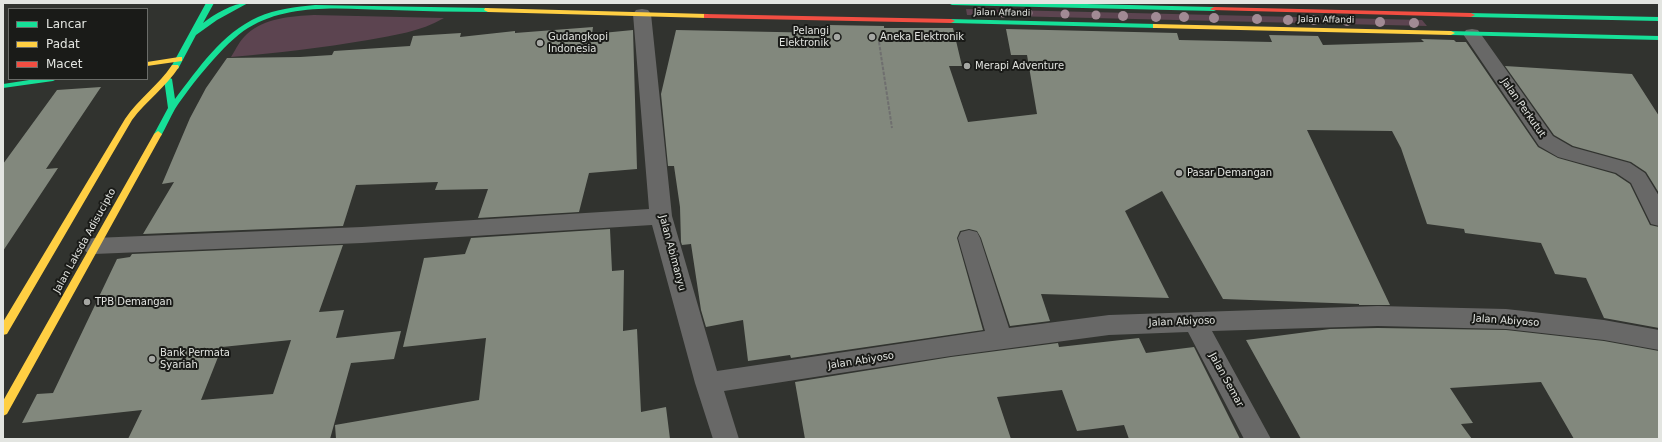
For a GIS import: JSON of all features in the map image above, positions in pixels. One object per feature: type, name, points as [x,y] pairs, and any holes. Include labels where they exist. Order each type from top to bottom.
[{"type":"main road","points":[[3,331],[135,110],[168,79],[210,3]]},
{"type":"main road","points":[[194,33],[214,18],[244,3]]},
{"type":"main road","points":[[315,3],[345,8]]},
{"type":"main road","points":[[953,3],[954,22]]},
{"type":"main road","name":"Jalan Affandi","points":[[953,3],[1659,19]]},
{"type":"main road","name":"Jalan Affandi","points":[[345,8],[548,8],[642,14],[1659,38]]},
{"type":"main road","name":"Jalan Laksda Adisucipto","points":[[3,411],[172,108],[229,39],[251,23],[276,13],[304,9],[345,8]]},
{"type":"main road","points":[[1458,14],[1472,34]]},
{"type":"main road","points":[[148,64],[179,59]]},
{"type":"main road","points":[[168,79],[172,108]]},
{"type":"main road","points":[[3,86],[46,80]]},
{"type":"street","name":"Jalan Abimanyu","points":[[642,14],[661,216],[708,383],[726,439]]},
{"type":"street","name":"Jalan Perkutut","points":[[1472,34],[1546,141],[1565,152],[1623,168],[1638,178],[1646,189],[1659,218]]},
{"type":"street","points":[[94,246],[362,234],[661,216]]},
{"type":"street","points":[[969,238],[1000,340]]},
{"type":"street","name":"Jalan Abiyoso","points":[[708,383],[1109,325],[1194,321],[1378,316],[1498,319],[1604,330],[1659,340]]},
{"type":"street","name":"Jalan Semar","points":[[1194,321],[1258,439]]},
{"type":"path","points":[[876,20],[892,128]]},
{"type":"shaded area","points":[[966,9],[1422,20],[1427,26],[967,15]]},
{"type":"shaded area","points":[[314,15],[444,18],[426,27],[397,35],[300,50],[231,57],[245,36],[262,24],[288,17]]},
{"type":"building","points":[[828,25],[884,26],[884,28],[953,28],[962,66],[949,66],[968,122],[1037,114],[1027,55],[1011,55],[1006,29],[1177,33],[1179,40],[1272,42],[1269,35],[1318,36],[1323,45],[1424,42],[1421,39],[1466,42],[1538,147],[1558,158],[1615,174],[1630,184],[1650,225],[1659,227],[1659,328],[1604,318],[1586,278],[1555,274],[1541,243],[1465,233],[1464,229],[1427,224],[1401,148],[1392,131],[1307,130],[1390,305],[1223,299],[1162,191],[1125,211],[1169,298],[1041,294],[1050,321],[1010,326],[981,238],[977,231],[969,229],[960,231],[957,238],[983,330],[791,358],[790,355],[748,361],[743,320],[706,327],[701,310],[691,244],[682,245],[681,242],[680,207],[674,166],[668,166],[661,94],[676,30],[827,33]]},
{"type":"building","points":[[593,27],[592,34],[633,30],[637,169],[589,173],[579,212],[478,218],[488,189],[435,190],[438,182],[356,185],[343,226],[143,234],[174,182],[162,184],[190,118],[206,88],[227,58],[332,55],[334,51],[410,46],[413,36],[461,33],[460,37],[515,31],[515,33]]},
{"type":"building","points":[[1505,66],[1632,74],[1659,116],[1659,193],[1646,172],[1631,162],[1573,146],[1554,135]]},
{"type":"building","points":[[101,87],[46,169],[58,168],[3,251],[3,164],[57,90]]},
{"type":"building","points":[[610,229],[612,271],[624,270],[623,331],[637,329],[641,412],[666,407],[670,439],[336,439],[335,425],[479,400],[486,338],[403,347],[424,258],[465,254],[471,238]]},
{"type":"building","points":[[343,245],[319,312],[344,310],[336,338],[401,331],[394,359],[351,363],[330,439],[128,439],[142,410],[22,423],[37,394],[53,393],[117,259],[130,257],[132,254]],"holes":[[[291,340],[273,394],[201,400],[222,347]]]},
{"type":"building","points":[[1378,328],[1506,330],[1604,341],[1659,351],[1659,439],[1574,439],[1541,382],[1450,388],[1473,423],[1461,424],[1472,439],[1301,439],[1246,340],[1330,329]]},
{"type":"building","points":[[1139,338],[1146,353],[1194,347],[1240,439],[1129,439],[1124,425],[1077,431],[1062,390],[997,397],[1011,439],[805,439],[795,382],[951,357],[1058,343],[1059,347]]},
{"type":"traffic: fast","points":[[175,67],[210,3]]},
{"type":"traffic: fast","points":[[194,33],[214,18],[244,3]]},
{"type":"traffic: fast","points":[[952,3],[1214,9]]},
{"type":"traffic: fast","points":[[172,108],[215,54],[234,35],[245,27],[278,13],[315,7],[488,10]]},
{"type":"traffic: fast","points":[[1471,15],[1659,19]]},
{"type":"traffic: fast","points":[[951,21],[1156,26]]},
{"type":"traffic: fast","points":[[1451,33],[1659,38]]},
{"type":"traffic: fast","points":[[158,134],[172,108],[168,79]]},
{"type":"traffic: fast","points":[[3,86],[46,80]]},
{"type":"traffic: slow","points":[[488,10],[707,16]]},
{"type":"traffic: slow","points":[[1156,26],[1451,33]]},
{"type":"traffic: slow","points":[[148,64],[179,59]]},
{"type":"traffic: slow","points":[[3,331],[129,119],[140,105],[165,81],[175,67]]},
{"type":"traffic: slow","points":[[3,411],[158,134]]},
{"type":"traffic: jam","points":[[1214,9],[1471,15]]},
{"type":"traffic: jam","points":[[707,16],[951,21]]},
{"type":"place","name":"Pelangi Elektronik","points":[[837,37]]},
{"type":"place","name":"Aneka Elektronik","points":[[872,37]]},
{"type":"place","name":"Gudangkopi Indonesia","points":[[540,43]]},
{"type":"place","name":"Merapi Adventure","points":[[967,66]]},
{"type":"place","name":"Pasar Demangan","points":[[1179,173]]},
{"type":"place","name":"TPB Demangan","points":[[87,302]]},
{"type":"place","name":"Bank Permata Syariah","points":[[152,359]]}]
